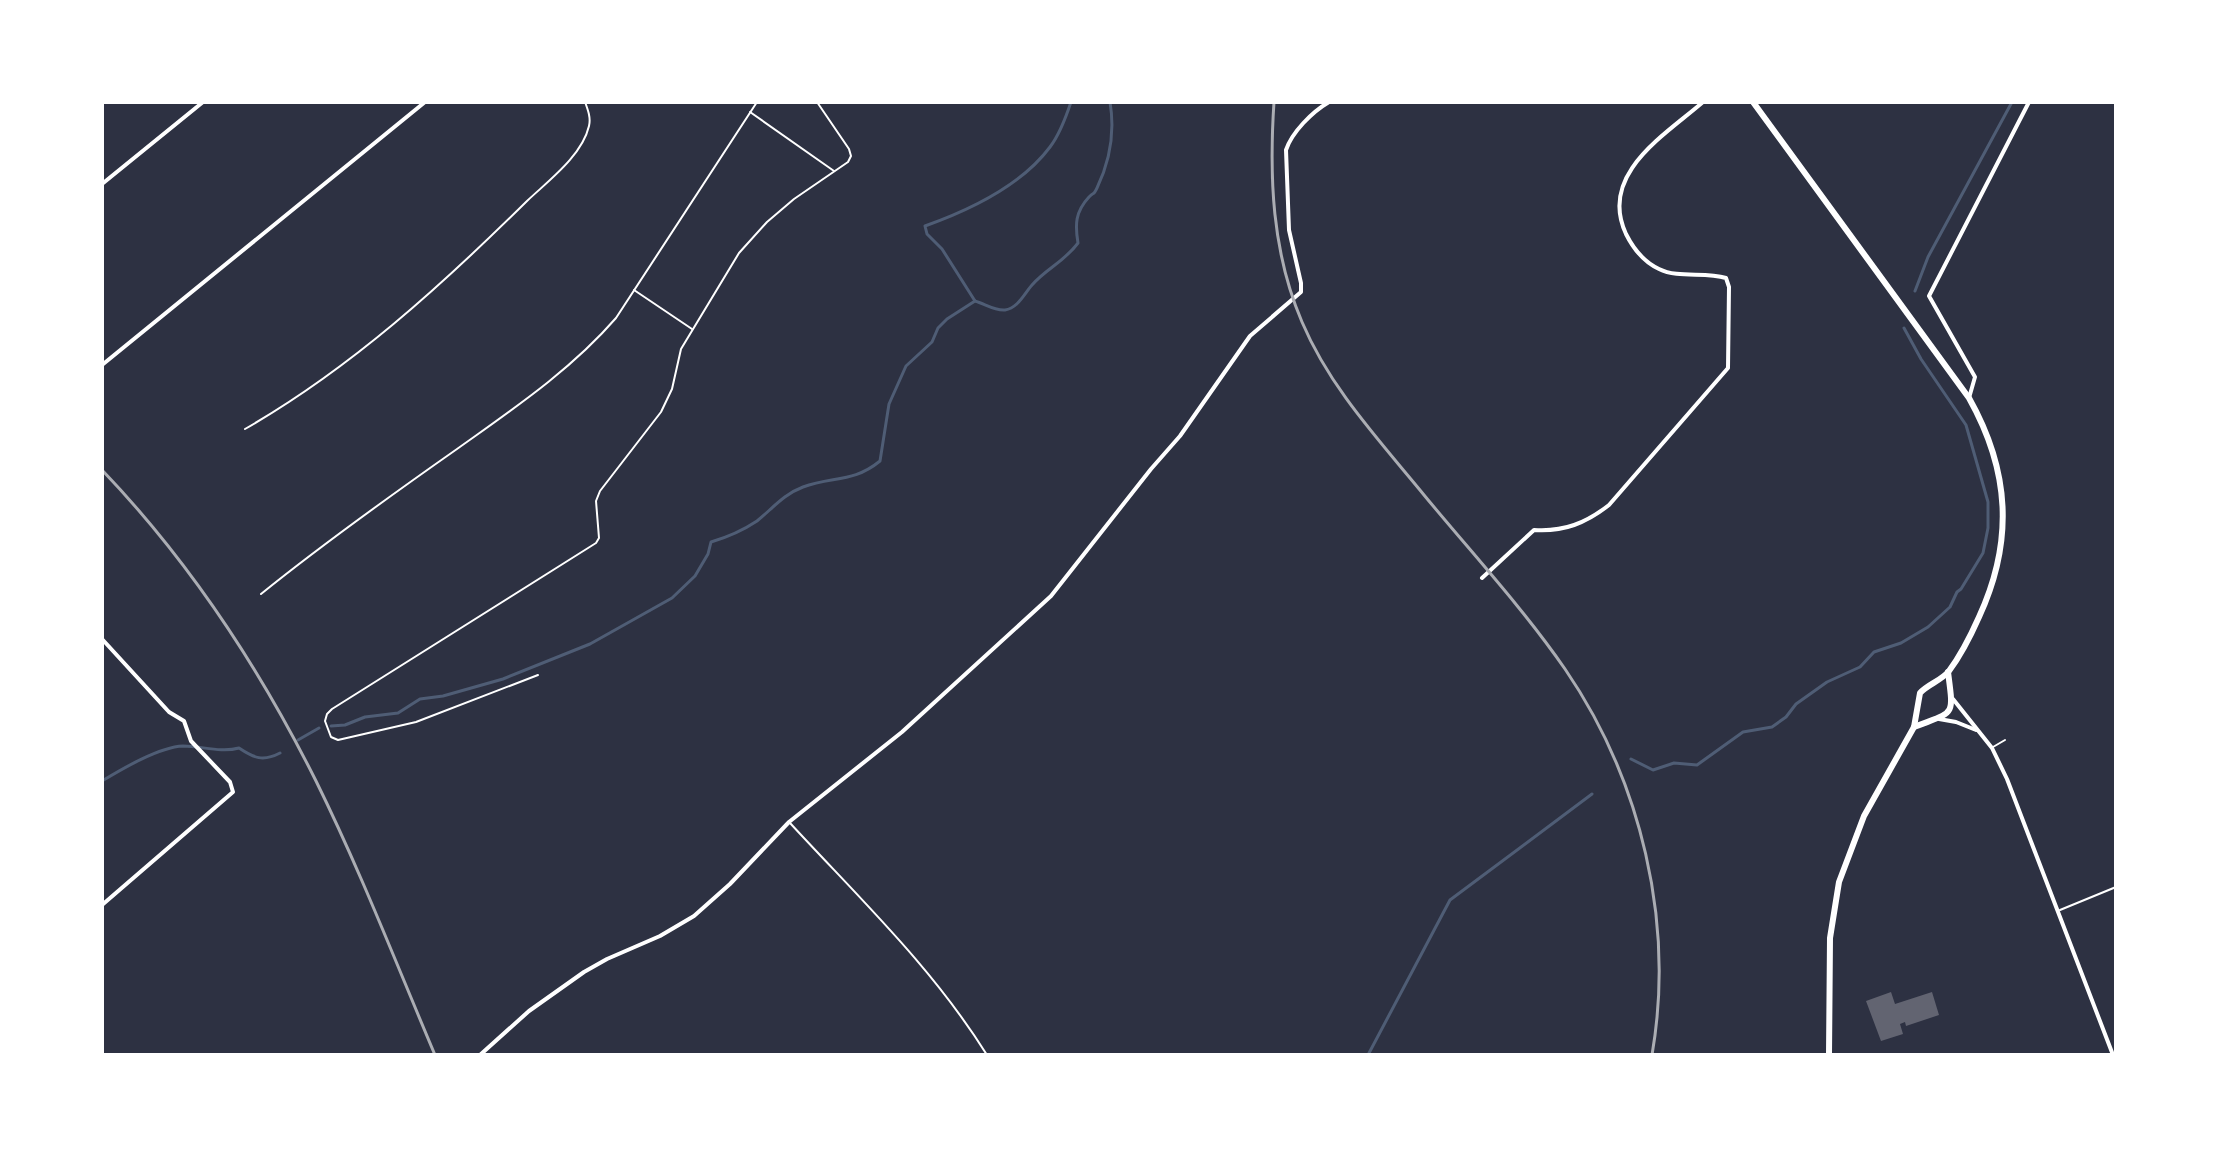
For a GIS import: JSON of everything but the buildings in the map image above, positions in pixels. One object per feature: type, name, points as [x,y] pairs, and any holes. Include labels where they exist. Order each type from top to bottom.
[{"type":"main road","points":[[1753,102],[1969,398],[1987,433],[1997,465],[2002,498],[2004,534],[1990,595],[1948,672],[1922,691],[1914,727],[1869,806],[1842,872],[1830,938],[1829,1055]]},
{"type":"main road","points":[[1914,727],[1950,711],[1952,697],[1948,672]]},
{"type":"main road","points":[[1934,684],[1941,685],[1952,697]]},
{"type":"main road","points":[[1919,703],[1925,715],[1937,719]]},
{"type":"street","points":[[102,184],[203,102]]},
{"type":"street","points":[[102,365],[425,102]]},
{"type":"street","points":[[480,1055],[529,1011],[584,972],[694,916],[737,878],[789,822],[902,732],[1059,589],[1180,436],[1250,336],[1299,296],[1301,283],[1291,247],[1286,205],[1286,150],[1312,115],[1329,102]]},
{"type":"street","points":[[1482,578],[1534,530],[1555,532],[1589,521],[1609,505],[1728,368],[1729,287],[1726,278],[1667,272],[1655,267],[1632,245],[1623,228],[1620,212],[1623,181],[1635,162],[1703,102]]},
{"type":"street","points":[[1969,398],[1975,377],[1929,296],[2029,102]]},
{"type":"street","points":[[102,639],[169,712],[184,721],[191,741],[230,782],[233,792],[102,905]]},
{"type":"street","points":[[1952,697],[1992,748],[2018,803],[2113,1055]]},
{"type":"street","points":[[1937,719],[1956,722],[1978,731]]},
{"type":"lane","points":[[245,429],[293,399],[380,336],[482,246],[576,150],[589,125],[585,102]]},
{"type":"lane","points":[[261,594],[571,364],[616,318],[757,102]]},
{"type":"lane","points":[[538,675],[416,722],[338,740],[331,737],[327,730],[327,714],[332,709],[596,543],[599,538],[596,501],[600,491],[661,412],[672,389],[680,352],[739,253],[794,199],[848,162],[851,156],[849,149],[817,102]]},
{"type":"lane","points":[[750,112],[835,171]]},
{"type":"lane","points":[[633,290],[692,330]]},
{"type":"lane","points":[[1992,748],[2005,740]]},
{"type":"lane","points":[[789,822],[906,945],[963,1016],[987,1055]]},
{"type":"lane","points":[[2059,910],[2116,887]]},
{"type":"waterway","points":[[975,301],[942,249],[927,234],[925,226],[977,204],[1025,174],[1054,142],[1071,102]]},
{"type":"waterway","points":[[331,726],[398,713],[420,699],[443,696],[503,679],[590,644],[672,598],[695,576],[711,542],[751,525],[796,490],[861,473],[880,461],[889,404],[906,366],[932,342],[938,328],[975,301],[1001,310],[1014,307],[1032,285],[1078,243],[1076,224],[1079,213],[1096,190],[1108,157],[1112,135],[1110,102]]},
{"type":"waterway","points":[[1915,291],[1928,257],[2012,102]]},
{"type":"waterway","points":[[1631,759],[1653,770],[1674,763],[1697,765],[1743,732],[1772,727],[1786,717],[1796,704],[1827,682],[1860,667],[1874,652],[1901,643],[1928,627],[1950,607],[1983,553],[1988,528],[1988,502],[1966,425],[1904,328]]},
{"type":"waterway","points":[[298,740],[319,728]]},
{"type":"waterway","points":[[102,781],[141,759],[173,747],[239,748],[264,758],[280,753]]},
{"type":"waterway","points":[[1368,1055],[1450,900],[1592,794]]},
{"type":"railway","points":[[1274,102],[1273,186],[1279,241],[1292,296],[1313,346],[1357,413],[1549,646],[1592,712],[1614,757],[1646,854],[1655,904],[1659,954],[1658,1005],[1652,1055]]},
{"type":"railway","points":[[102,470],[193,579],[247,657],[271,698],[332,815],[435,1055]]}]
